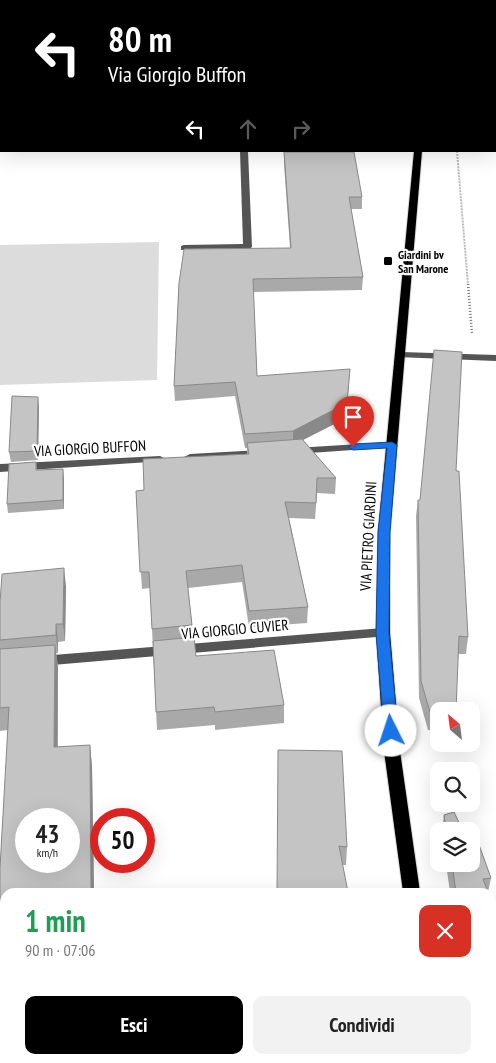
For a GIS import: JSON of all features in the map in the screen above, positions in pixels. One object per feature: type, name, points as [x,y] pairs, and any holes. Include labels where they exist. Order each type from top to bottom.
[{"type":"main road","name":"VIA PIETRO GIARDINI","points":[[410,888],[392,751],[383,633],[384,532],[418,152]]},
{"type":"street","points":[[184,248],[248,247],[244,152]]},
{"type":"street","points":[[401,354],[496,358]]},
{"type":"street","name":"VIA GIORGIO BUFFON","points":[[0,468],[392,445]]},
{"type":"street","name":"VIA GIORGIO CUVIER","points":[[30,662],[383,633]]},
{"type":"path","points":[[457,152],[474,357]]},
{"type":"shaded area","points":[[159,242],[157,380],[0,385],[0,245]]},
{"type":"building","points":[[284,152],[354,152],[362,197],[349,197],[363,277],[253,279],[257,376],[350,369],[347,403],[293,431],[245,434],[235,382],[174,386],[179,283],[184,249],[291,248]]},
{"type":"building","points":[[434,350],[462,352],[456,471],[459,471],[468,637],[459,636],[456,702],[430,702],[430,712],[421,681],[418,500],[420,500]]},
{"type":"building","points":[[12,396],[38,397],[37,451],[9,452]]},
{"type":"building","points":[[302,439],[336,478],[317,478],[316,503],[285,502],[308,607],[249,611],[242,565],[186,571],[192,625],[152,629],[149,572],[140,572],[136,491],[144,490],[143,459],[249,454],[247,443]]},
{"type":"building","points":[[36,462],[36,470],[63,469],[63,500],[7,504],[9,464]]},
{"type":"building","points":[[64,568],[63,624],[56,624],[56,635],[0,640],[2,574]]},
{"type":"building","points":[[194,637],[196,656],[274,650],[284,705],[215,712],[214,707],[156,712],[153,641]]},
{"type":"building","points":[[55,645],[54,747],[90,745],[91,888],[0,888],[9,707],[0,708],[0,649]]},
{"type":"building","points":[[278,750],[342,751],[347,847],[339,846],[347,888],[277,888]]},
{"type":"building","points":[[454,812],[459,822],[445,822],[444,815]]},
{"type":"building","points":[[480,848],[491,878],[483,879],[486,888],[455,888],[453,872],[480,872]]},
{"type":"place","name":"Giardini bv San Marone","points":[[388,261]]},
{"type":"route","points":[[353,447],[392,445],[384,532],[383,633],[391,731]]}]
